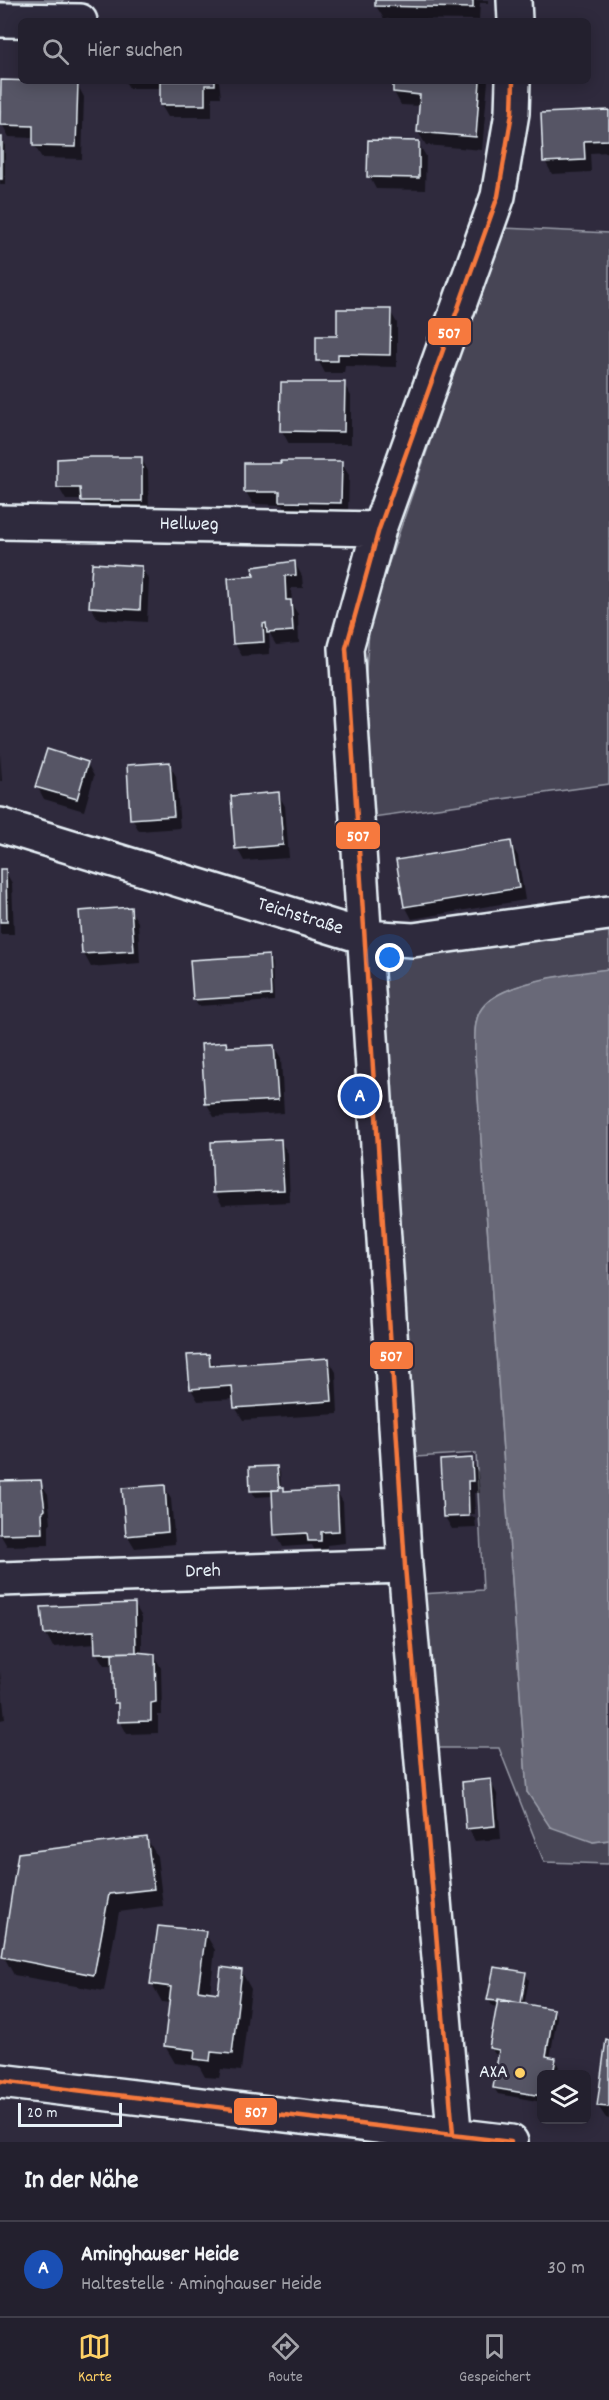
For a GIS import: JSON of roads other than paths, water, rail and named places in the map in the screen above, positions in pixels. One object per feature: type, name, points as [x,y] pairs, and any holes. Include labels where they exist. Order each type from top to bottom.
[{"type":"street","points":[[514,0],[515,18]]},
{"type":"street","points":[[0,20],[18,20]]},
{"type":"street","points":[[454,2138],[405,1566],[346,648],[379,528],[498,196],[512,113],[513,84]]},
{"type":"street","name":"Hellweg","points":[[0,522],[379,528]]},
{"type":"street","name":"Teichstraße","points":[[0,825],[365,937],[413,940],[609,913]]},
{"type":"street","name":"Dreh","points":[[0,1579],[405,1566]]},
{"type":"street","points":[[0,2081],[454,2138],[511,2142]]},
{"type":"water","points":[[609,969],[609,1840],[593,1842],[550,1827],[527,1792],[475,1036],[477,1018],[482,1008],[506,991],[541,980]]},
{"type":"place","name":"Aminghauser Heide","points":[[360,1096]]},
{"type":"place","name":"AXA","points":[[520,2073]]}]
